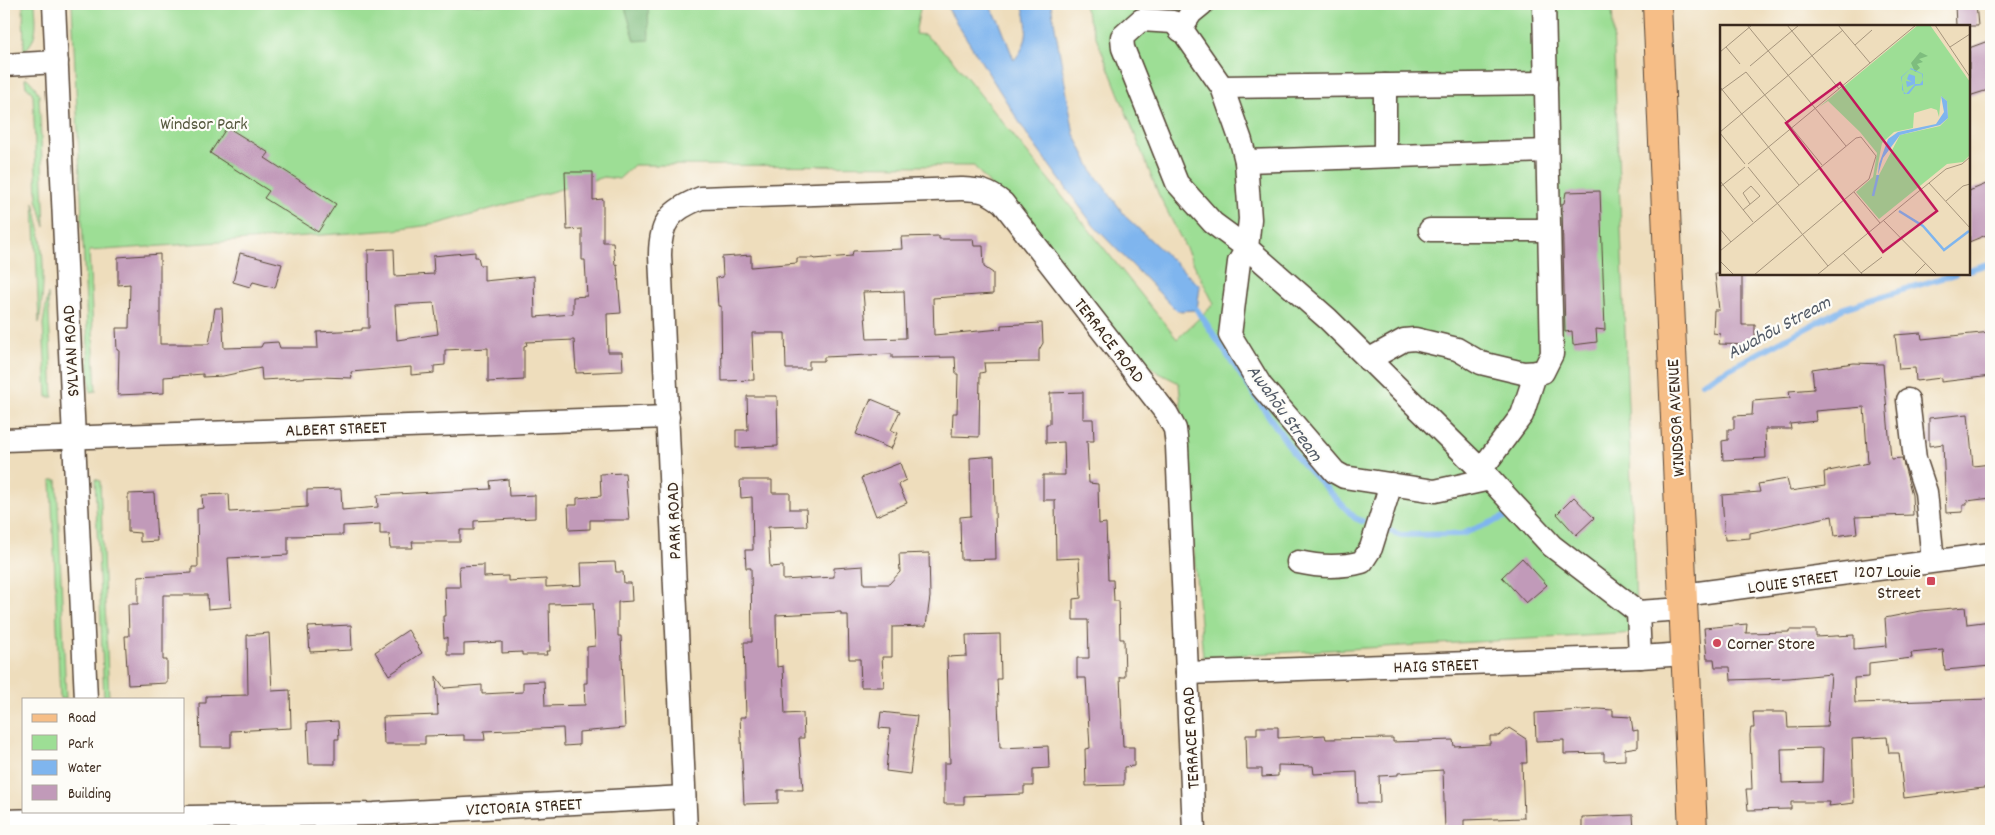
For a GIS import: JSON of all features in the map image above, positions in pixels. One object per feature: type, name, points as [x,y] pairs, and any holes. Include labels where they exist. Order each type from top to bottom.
[{"type":"main road","name":"WINDSOR AVENUE","points":[[1657,4],[1693,831]]},
{"type":"street","name":"SYLVAN ROAD","points":[[54,4],[86,698]]},
{"type":"street","points":[[1180,30],[1191,13],[1202,4]]},
{"type":"street","points":[[1368,360],[1404,340],[1415,338],[1457,349],[1481,363],[1523,373],[1542,372],[1552,354],[1544,4]]},
{"type":"street","points":[[1536,372],[1522,414],[1485,474],[1435,491],[1344,477],[1335,472],[1304,433],[1261,386],[1230,335],[1239,262],[1246,248],[1250,219],[1246,161],[1222,87],[1172,22],[1141,20],[1122,37],[1123,48],[1177,183],[1213,223],[1246,248],[1328,319],[1485,474],[1552,546],[1638,612],[1640,657]]},
{"type":"street","points":[[4,65],[57,62]]},
{"type":"street","points":[[1222,87],[1546,83]]},
{"type":"street","points":[[1385,85],[1385,156]]},
{"type":"street","points":[[1246,161],[1547,151]]},
{"type":"street","name":"TERRACE ROAD","points":[[672,214],[684,205],[701,198],[982,190],[1003,202],[1168,414],[1175,429],[1194,831]]},
{"type":"street","name":"PARK ROAD","points":[[672,214],[664,225],[660,238],[686,831]]},
{"type":"street","points":[[1430,230],[1549,230]]},
{"type":"street","points":[[1908,400],[1915,459],[1926,492],[1933,561]]},
{"type":"street","name":"ALBERT STREET","points":[[4,440],[668,417]]},
{"type":"street","points":[[1298,562],[1319,567],[1347,567],[1362,562],[1372,548],[1391,484]]},
{"type":"street","name":"LOUIE STREET","points":[[1638,612],[1683,602],[1933,561],[1991,554]]},
{"type":"street","name":"HAIG STREET","points":[[1187,673],[1685,654]]},
{"type":"street","name":"VICTORIA STREET","points":[[4,821],[374,814],[684,797]]},
{"type":"green space","points":[[23,4],[35,4],[36,17],[36,29],[32,41],[24,51]]},
{"type":"green space","name":"Windsor Park","points":[[72,4],[921,4],[915,34],[925,35],[951,58],[1177,339],[1214,304],[1158,193],[1083,4],[1612,4],[1637,633],[1203,657],[1179,383],[1157,372],[1131,350],[974,166],[634,165],[619,179],[604,177],[437,224],[394,230],[89,251],[96,391],[90,392]]},
{"type":"green space","points":[[624,4],[648,4],[649,40],[635,41]]},
{"type":"green space","points":[[27,78],[39,95],[45,227],[37,199],[33,95],[30,89],[26,87],[25,79]]},
{"type":"green space","points":[[34,202],[43,262],[43,292],[39,323]]},
{"type":"green space","points":[[48,294],[53,397],[47,397],[43,324]]},
{"type":"green space","points":[[95,479],[100,481],[109,698],[104,698]]},
{"type":"green space","points":[[51,480],[57,480],[66,698],[60,698]]},
{"type":"water","points":[[946,4],[988,4],[999,21],[1014,60],[1023,47],[1026,34],[1026,19],[1022,4],[1051,4],[1074,134],[1093,172],[1127,218],[1200,286],[1197,310],[1177,311],[1094,226],[1030,139]]},
{"type":"building","points":[[1955,4],[1976,4],[1978,26],[1956,25]]},
{"type":"building","points":[[1988,41],[1991,50],[1991,89],[1970,96],[1970,48]]},
{"type":"building","points":[[227,127],[269,153],[265,158],[336,204],[318,232],[264,198],[269,191],[210,153]]},
{"type":"building","points":[[565,172],[593,172],[593,200],[603,199],[603,242],[613,242],[615,265],[617,264],[621,313],[607,314],[608,352],[622,352],[623,371],[576,373],[574,340],[526,342],[527,345],[524,346],[524,380],[488,382],[488,348],[445,350],[445,365],[434,366],[434,373],[411,375],[411,367],[351,372],[352,378],[319,377],[262,380],[261,368],[223,376],[203,377],[203,374],[164,377],[164,393],[118,395],[119,350],[117,350],[116,328],[129,328],[130,284],[118,285],[118,257],[160,254],[160,344],[209,344],[215,308],[222,308],[224,348],[261,347],[263,343],[278,342],[280,348],[318,348],[317,332],[369,328],[368,250],[394,249],[395,276],[434,274],[433,256],[475,252],[475,257],[478,257],[480,265],[484,265],[484,281],[534,276],[535,317],[573,314],[573,297],[587,296],[585,260],[582,260],[582,229],[567,230]],"holes":[[[434,303],[438,334],[397,340],[395,305]]]},
{"type":"building","points":[[1991,182],[1991,233],[1970,242],[1970,191]]},
{"type":"building","points":[[1600,191],[1605,330],[1596,329],[1597,342],[1573,345],[1572,331],[1565,332],[1562,204],[1564,203],[1566,192]]},
{"type":"building","points":[[939,236],[939,239],[973,239],[974,246],[983,246],[984,267],[993,273],[993,294],[933,298],[934,335],[1001,329],[1001,325],[1042,323],[1043,343],[1039,350],[1039,362],[984,363],[985,372],[980,373],[979,437],[952,436],[953,413],[957,413],[958,374],[956,374],[955,357],[892,358],[892,354],[824,357],[824,361],[809,361],[809,369],[786,369],[785,333],[752,333],[754,380],[722,381],[721,306],[718,306],[716,278],[723,277],[722,257],[751,255],[751,267],[797,263],[797,258],[814,259],[852,256],[853,251],[902,249],[901,237]],"holes":[[[904,291],[906,338],[867,339],[863,292]]]},
{"type":"building","points":[[240,253],[282,264],[275,288],[253,282],[250,287],[233,282]]},
{"type":"building","points":[[1715,274],[1742,275],[1742,325],[1755,325],[1755,345],[1719,344],[1720,334],[1713,333],[1714,310],[1719,310]]},
{"type":"building","points":[[1991,332],[1991,376],[1941,382],[1941,378],[1916,381],[1915,368],[1899,369],[1895,335],[1921,333],[1922,339]]},
{"type":"building","points":[[1854,363],[1883,364],[1891,459],[1902,458],[1912,495],[1913,515],[1855,517],[1857,533],[1835,536],[1832,516],[1750,533],[1750,538],[1725,540],[1722,495],[1760,492],[1758,484],[1787,479],[1790,491],[1825,486],[1824,472],[1868,463],[1864,407],[1815,411],[1816,421],[1790,424],[1791,429],[1765,429],[1766,458],[1723,460],[1722,441],[1728,440],[1728,429],[1734,429],[1734,416],[1752,415],[1753,401],[1790,398],[1789,391],[1814,389],[1812,369]]},
{"type":"building","points":[[1083,392],[1083,419],[1093,419],[1094,441],[1087,441],[1089,483],[1098,484],[1099,524],[1106,523],[1108,580],[1113,580],[1114,601],[1119,601],[1120,639],[1124,639],[1125,677],[1120,677],[1123,747],[1134,747],[1134,766],[1124,767],[1124,785],[1086,786],[1085,749],[1090,748],[1086,678],[1077,678],[1077,658],[1089,658],[1088,620],[1073,620],[1073,599],[1081,598],[1079,558],[1056,559],[1055,500],[1043,500],[1043,475],[1065,475],[1064,442],[1046,443],[1046,424],[1050,424],[1050,393]]},
{"type":"building","points":[[747,396],[777,396],[778,446],[736,448],[736,430],[748,430]]},
{"type":"building","points":[[871,399],[900,411],[891,430],[898,433],[891,449],[856,434]]},
{"type":"building","points":[[1968,414],[1973,466],[1991,464],[1991,498],[1967,501],[1967,504],[1963,504],[1963,512],[1946,513],[1943,444],[1929,446],[1929,418]]},
{"type":"building","points":[[994,456],[996,559],[961,560],[960,517],[971,516],[970,458]]},
{"type":"building","points":[[900,463],[906,480],[898,484],[907,503],[876,516],[861,478]]},
{"type":"building","points":[[625,473],[629,520],[590,520],[590,529],[569,530],[568,505],[577,505],[577,498],[601,496],[600,474]]},
{"type":"building","points":[[508,479],[509,496],[535,495],[535,518],[474,521],[474,530],[460,530],[460,542],[412,542],[413,548],[390,548],[389,534],[380,534],[380,524],[343,526],[343,535],[288,536],[288,555],[228,558],[231,607],[208,609],[207,595],[163,595],[163,660],[167,660],[167,683],[128,685],[125,636],[129,636],[128,604],[138,604],[138,576],[192,573],[192,567],[198,567],[197,509],[203,508],[202,495],[229,494],[230,512],[307,507],[307,490],[341,489],[342,510],[378,507],[377,495],[491,489],[490,481]]},
{"type":"building","points":[[740,480],[772,480],[772,493],[790,493],[790,509],[806,509],[807,526],[768,527],[770,567],[783,566],[783,580],[834,577],[834,568],[863,566],[864,584],[889,584],[900,572],[899,554],[929,553],[930,597],[926,626],[892,627],[892,657],[882,657],[884,687],[861,687],[860,659],[849,659],[848,615],[841,615],[841,612],[776,615],[777,667],[783,666],[785,714],[803,713],[804,738],[799,738],[803,790],[778,790],[778,803],[744,804],[740,717],[746,717],[744,642],[752,642],[751,568],[746,568],[745,550],[753,550],[752,497],[741,498]]},
{"type":"building","points":[[154,493],[157,541],[140,542],[140,533],[128,532],[128,494]]},
{"type":"building","points":[[1574,497],[1594,518],[1576,535],[1557,514]]},
{"type":"building","points":[[1522,558],[1547,585],[1526,603],[1502,577]]},
{"type":"building","points":[[615,562],[616,572],[623,572],[624,583],[631,583],[632,601],[618,602],[618,636],[621,636],[625,728],[579,732],[579,745],[564,746],[563,728],[484,731],[485,740],[464,740],[464,735],[425,736],[425,744],[384,744],[383,717],[438,715],[436,676],[445,689],[482,685],[482,694],[523,692],[523,682],[544,681],[545,706],[585,705],[584,683],[587,683],[587,647],[595,646],[593,603],[549,604],[550,651],[546,651],[547,655],[522,655],[522,652],[502,653],[502,642],[464,644],[464,655],[447,655],[447,637],[444,639],[443,616],[446,616],[445,587],[460,587],[459,566],[484,565],[484,577],[508,576],[508,581],[546,579],[546,587],[582,585],[581,563]]},
{"type":"building","points":[[1965,607],[1967,624],[1991,621],[1991,666],[1945,670],[1943,650],[1911,653],[1912,658],[1869,663],[1869,677],[1854,678],[1855,703],[1991,699],[1991,787],[1904,798],[1899,753],[1889,753],[1887,737],[1852,739],[1854,803],[1829,806],[1830,802],[1791,802],[1791,809],[1748,810],[1746,789],[1752,789],[1750,735],[1751,728],[1754,728],[1753,712],[1787,712],[1788,728],[1827,727],[1831,674],[1731,680],[1730,667],[1715,667],[1714,659],[1707,659],[1704,628],[1747,624],[1746,633],[1816,630],[1816,637],[1854,635],[1854,649],[1887,646],[1885,618],[1920,611]],"holes":[[[1823,748],[1822,782],[1782,783],[1781,749]]]},
{"type":"building","points":[[351,625],[352,650],[310,652],[308,627]]},
{"type":"building","points":[[408,630],[422,653],[389,675],[375,652]]},
{"type":"building","points":[[269,633],[272,691],[290,690],[291,728],[231,731],[231,747],[200,747],[199,703],[206,703],[206,696],[248,695],[247,635]]},
{"type":"building","points":[[1000,634],[1001,679],[997,679],[1000,748],[1048,746],[1049,768],[1033,769],[1033,786],[1024,786],[1024,794],[964,796],[964,804],[944,804],[944,763],[950,763],[947,657],[967,656],[966,635]]},
{"type":"building","points":[[1598,709],[1613,710],[1613,716],[1631,717],[1633,731],[1638,730],[1638,747],[1625,749],[1625,760],[1604,761],[1604,753],[1564,754],[1564,740],[1536,741],[1535,713]]},
{"type":"building","points":[[881,712],[917,716],[910,774],[886,771],[890,729],[879,728]]},
{"type":"building","points":[[338,721],[339,739],[335,739],[335,764],[309,764],[307,723]]},
{"type":"building","points":[[1257,727],[1278,727],[1278,738],[1325,735],[1326,739],[1393,738],[1393,742],[1453,740],[1454,746],[1490,744],[1490,736],[1499,736],[1509,728],[1526,739],[1527,763],[1522,763],[1524,818],[1464,820],[1464,831],[1445,831],[1443,770],[1379,776],[1380,803],[1358,803],[1357,772],[1314,774],[1313,766],[1278,765],[1278,776],[1262,777],[1262,769],[1247,769],[1246,735],[1257,735]]},
{"type":"building","points":[[1633,815],[1634,831],[1582,831],[1582,817]]},
{"type":"waterway","name":"Awahōu Stream","points":[[1970,270],[1991,263]]},
{"type":"waterway","name":"Awahōu Stream","points":[[1702,383],[1844,308],[1952,275]]},
{"type":"waterway","name":"Awahōu Stream","points":[[1197,310],[1298,459],[1355,518],[1362,521]]},
{"type":"waterway","name":"Awahōu Stream","points":[[1381,528],[1401,535],[1462,534],[1510,515]]},
{"type":"place","name":"1207 Louie Street","points":[[1931,581]]},
{"type":"place","name":"Corner Store","points":[[1717,643]]}]
